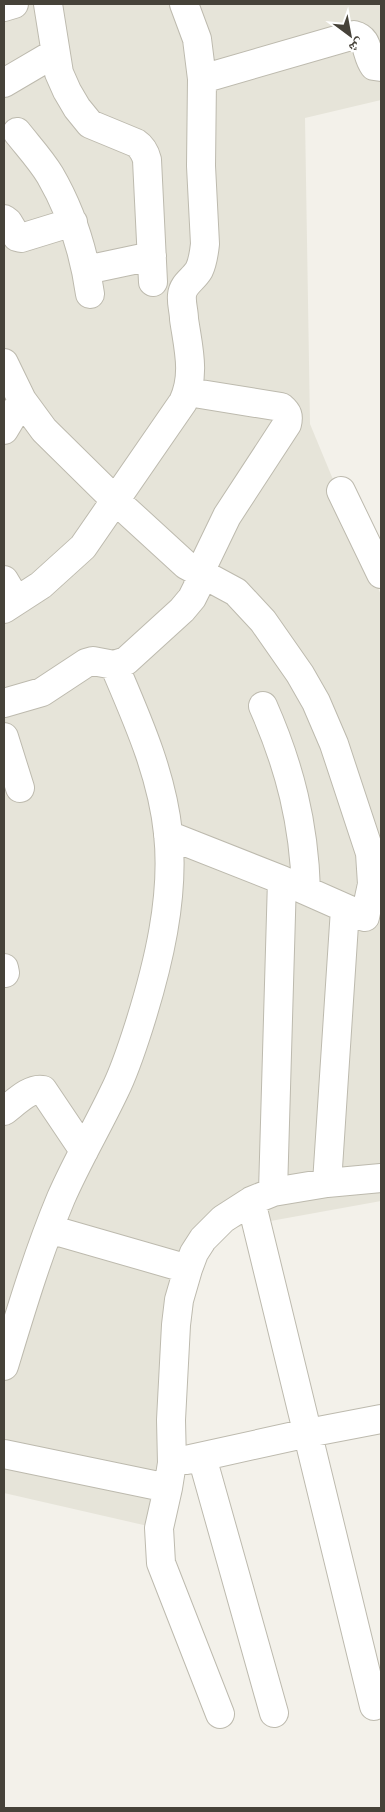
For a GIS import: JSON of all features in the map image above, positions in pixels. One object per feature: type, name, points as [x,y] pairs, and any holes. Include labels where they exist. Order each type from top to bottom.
[{"type":"street","points":[[4,7],[14,4]]},
{"type":"street","points":[[18,132],[49,174],[73,222],[88,282],[152,269],[147,160],[145,153],[142,147],[136,143],[90,124],[77,108],[59,72],[48,4]]},
{"type":"street","points":[[8,597],[41,585],[83,547],[188,392],[191,374],[182,296],[188,281],[200,269],[204,257],[205,244],[201,166],[202,78],[197,38],[184,4]]},
{"type":"street","points":[[202,78],[354,35],[361,37],[366,42],[370,60],[374,66],[381,67]]},
{"type":"street","points":[[4,83],[55,53]]},
{"type":"street","points":[[4,219],[8,222],[16,237],[21,238],[73,222]]},
{"type":"street","points":[[4,364],[22,400],[44,430],[115,500],[186,565],[199,574],[211,578],[236,592],[263,621],[283,647],[316,702],[334,744],[370,853],[372,884],[364,916],[327,1183]]},
{"type":"street","points":[[4,703],[42,692],[86,663],[93,661],[114,665],[126,661],[182,610],[192,598],[198,586],[199,574],[227,516],[287,424],[288,418],[287,412],[281,407],[188,392]]},
{"type":"street","points":[[4,430],[22,400]]},
{"type":"street","points":[[340,491],[381,574]]},
{"type":"street","points":[[4,1366],[11,1309],[49,1229],[62,1196],[115,1089],[134,1041],[149,993],[161,944],[168,887],[168,835],[159,786],[150,757],[114,665]]},
{"type":"street","points":[[263,706],[276,735],[295,796],[302,827],[305,858],[294,885],[262,1197],[308,1433],[374,1706]]},
{"type":"street","points":[[4,737],[20,788]]},
{"type":"street","points":[[168,835],[294,885],[364,916]]},
{"type":"street","points":[[4,1111],[32,1091],[37,1089],[43,1090],[84,1151]]},
{"type":"street","points":[[220,1714],[161,1563],[159,1528],[170,1476],[176,1325],[179,1300],[188,1269],[194,1253],[203,1239],[223,1219],[262,1197],[327,1183],[381,1178]]},
{"type":"street","points":[[49,1229],[188,1269]]},
{"type":"street","points":[[4,1454],[170,1476],[202,1457],[381,1419]]},
{"type":"street","points":[[202,1457],[274,1713]]},
{"type":"shaded area","points":[[4,4],[381,4],[381,100],[305,118],[310,424],[381,595],[381,1201],[204,1233],[161,1529],[4,1493]]}]
